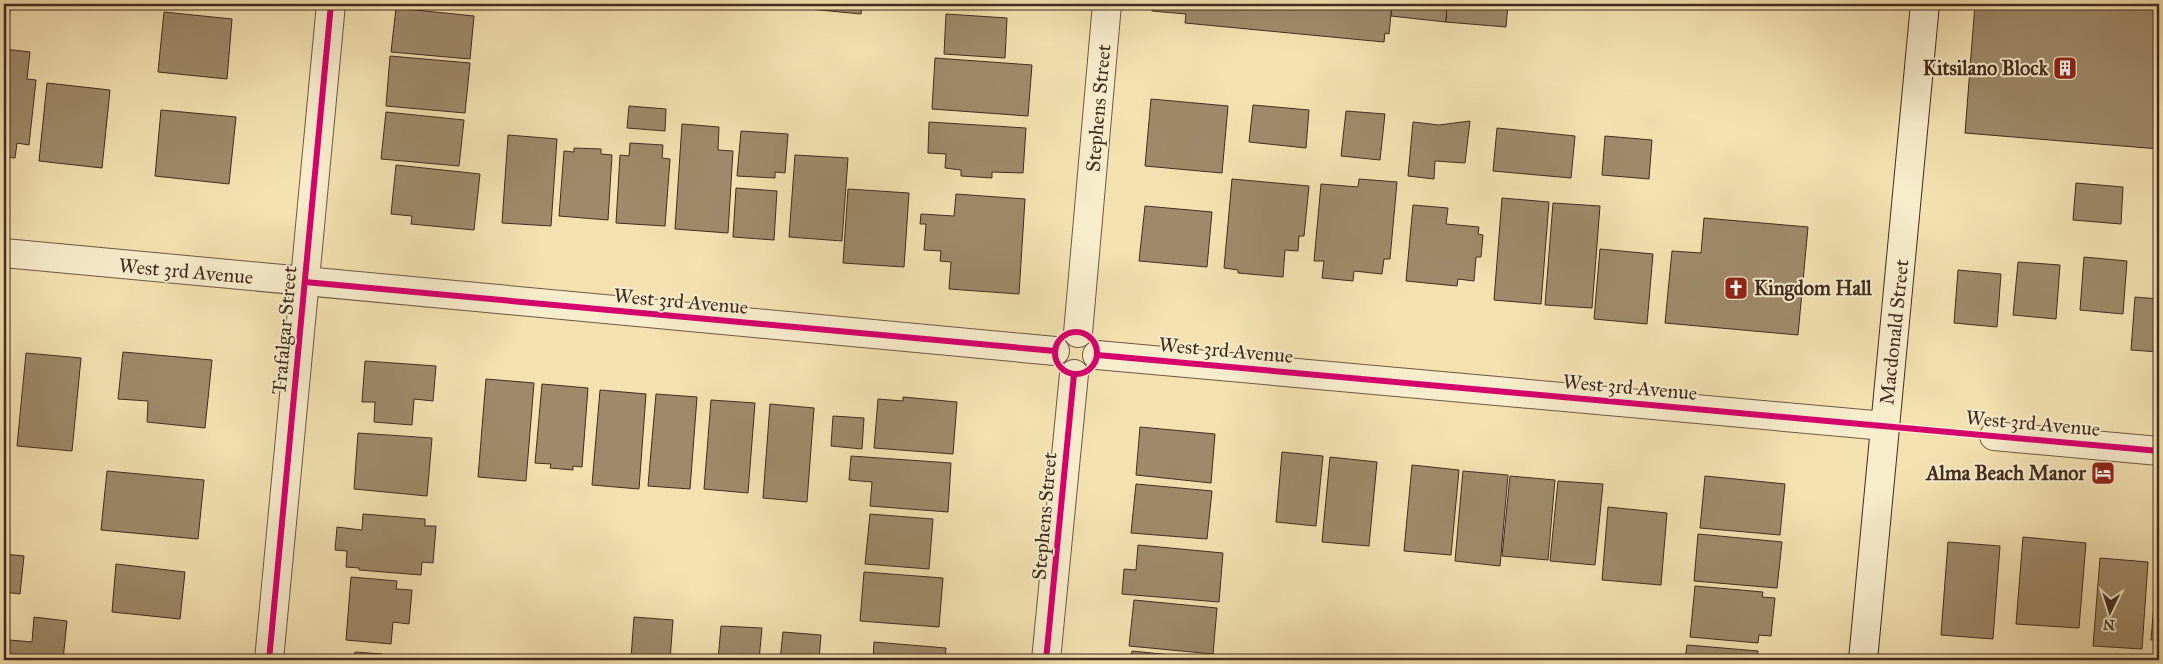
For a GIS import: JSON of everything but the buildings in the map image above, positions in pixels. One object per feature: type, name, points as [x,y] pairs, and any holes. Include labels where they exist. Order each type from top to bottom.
[{"type":"street","name":"Trafalgar Street","points":[[269,660],[331,4]]},
{"type":"street","name":"Stephens Street","points":[[1078,333],[1108,4]]},
{"type":"street","name":"Macdonald Street","points":[[1863,660],[1925,4]]},
{"type":"street","name":"West 3rd Avenue","points":[[4,253],[1055,351]]},
{"type":"street","points":[[1070,333],[1078,333],[1090,337],[1096,345],[1097,355],[1090,370],[1074,374],[1064,371],[1060,366],[1055,351],[1058,342],[1063,337],[1070,333]]},
{"type":"street","name":"West 3rd Avenue","points":[[1097,355],[1885,426]]},
{"type":"street","name":"Stephens Street","points":[[1046,660],[1074,374]]},
{"type":"street","name":"West 3rd Avenue","points":[[1994,436],[2159,451]]},
{"type":"cycle path","points":[[269,660],[331,4]]},
{"type":"cycle path","points":[[305,282],[1055,351]]},
{"type":"cycle path","points":[[1080,332],[1088,335],[1094,341],[1097,353],[1094,365],[1088,371],[1072,374],[1064,371],[1058,365],[1055,349],[1058,341],[1064,335],[1080,332]]},
{"type":"cycle path","points":[[1097,355],[2159,451]]},
{"type":"cycle path","points":[[1046,660],[1074,374]]},
{"type":"place","name":"Kitsilano Block","points":[[2065,68]]},
{"type":"place","name":"Kingdom Hall","points":[[1736,288]]},
{"type":"place","name":"Alma Beach Manor","points":[[2103,473]]}]
